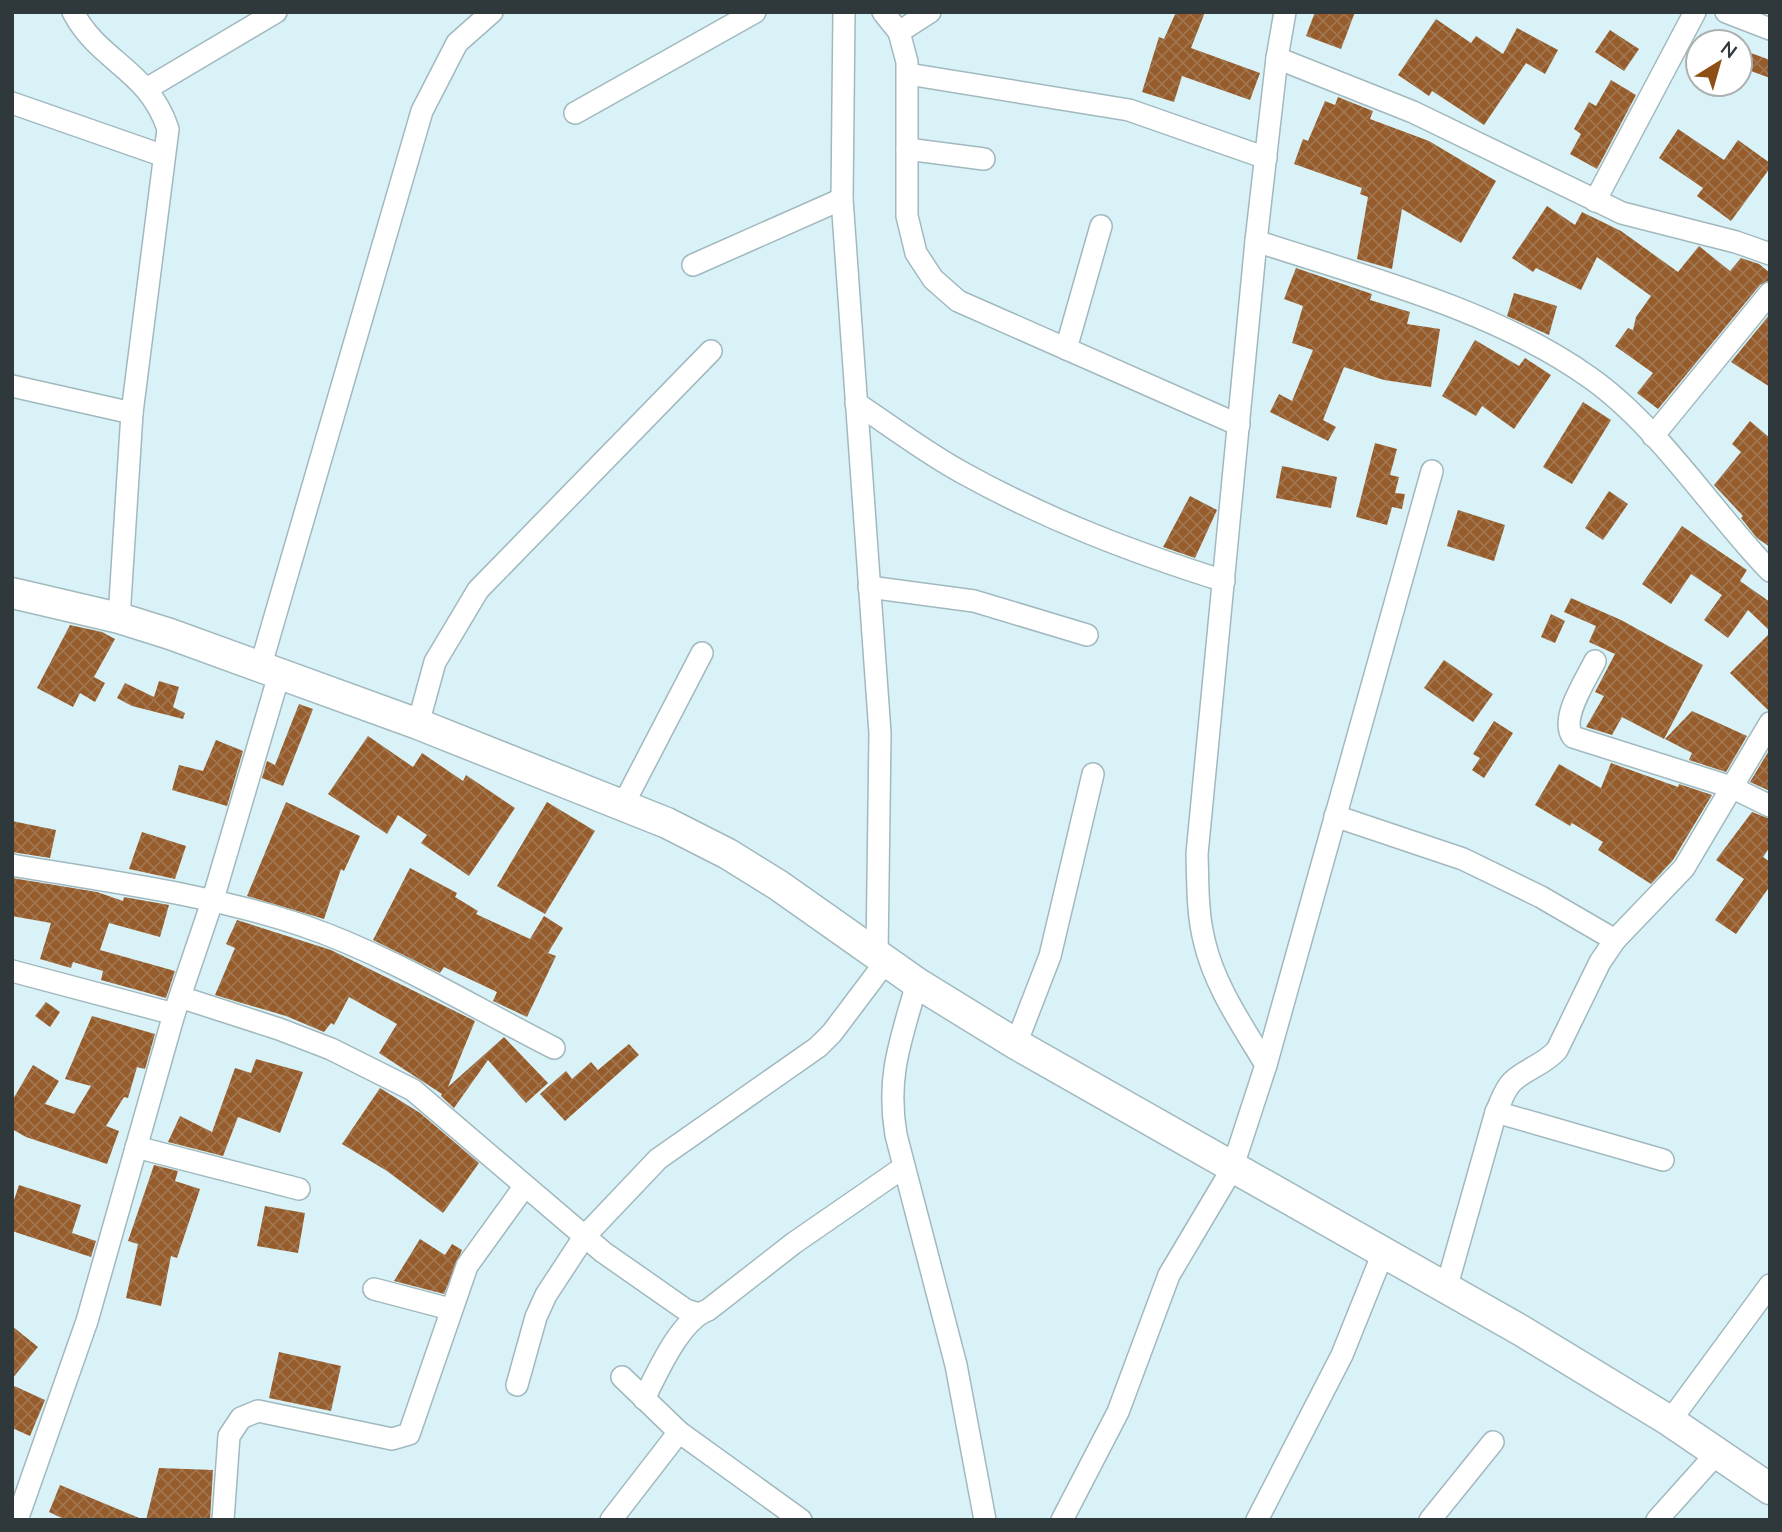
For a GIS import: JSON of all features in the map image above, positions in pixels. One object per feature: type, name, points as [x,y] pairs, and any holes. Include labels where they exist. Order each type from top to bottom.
[{"type":"street","points":[[73,12],[91,38],[148,88],[160,106],[168,129],[132,413],[119,618]]},
{"type":"street","points":[[148,88],[276,12]]},
{"type":"street","points":[[17,1520],[68,1382],[177,1006],[213,899],[269,672],[422,111],[457,43],[491,12]]},
{"type":"street","points":[[575,113],[755,12]]},
{"type":"street","points":[[517,1385],[536,1317],[546,1295],[584,1237],[658,1159],[818,1047],[832,1033],[882,958],[881,784],[842,200],[844,12]]},
{"type":"street","points":[[883,12],[899,32],[908,74],[907,216],[916,253],[933,279],[958,301],[1239,425]]},
{"type":"street","points":[[899,32],[930,12]]},
{"type":"street","points":[[1266,1065],[1225,996],[1204,942],[1198,904],[1197,854],[1256,241],[1277,58],[1285,12]]},
{"type":"street","points":[[1595,201],[1695,12]]},
{"type":"street","points":[[1726,12],[1770,29]]},
{"type":"street","points":[[1277,58],[1413,112],[1622,213],[1770,254]]},
{"type":"street","points":[[908,74],[1129,110],[1266,158]]},
{"type":"street","points":[[12,103],[164,156]]},
{"type":"street","points":[[907,149],[984,159]]},
{"type":"street","points":[[693,265],[842,200]]},
{"type":"street","points":[[1066,349],[1101,226]]},
{"type":"street","points":[[1256,241],[1421,295],[1536,344],[1591,378],[1653,436],[1770,570]]},
{"type":"street","points":[[1653,436],[1770,293]]},
{"type":"street","points":[[418,723],[435,662],[453,627],[478,590],[711,351]]},
{"type":"street","points":[[12,386],[132,413]]},
{"type":"street","points":[[856,403],[960,471],[994,489],[1105,542],[1224,581]]},
{"type":"street","points":[[1062,1520],[1118,1412],[1169,1275],[1231,1169],[1266,1065],[1432,471]]},
{"type":"street","points":[[869,587],[974,601],[1087,635]]},
{"type":"street","points":[[12,593],[119,618],[418,723],[623,805],[728,854],[778,885],[917,983],[1016,1044],[1231,1169],[1446,1289],[1670,1421],[1770,1489]]},
{"type":"street","points":[[623,805],[702,653]]},
{"type":"street","points":[[1595,661],[1569,720],[1569,731],[1573,737],[1731,787],[1770,806]]},
{"type":"street","points":[[1446,1289],[1496,1112],[1511,1083],[1548,1060],[1557,1050],[1600,962],[1615,940],[1684,867],[1702,843],[1731,787],[1770,723]]},
{"type":"street","points":[[1016,1044],[1050,956],[1093,774]]},
{"type":"street","points":[[1335,816],[1475,864],[1541,897],[1615,940]]},
{"type":"street","points":[[12,865],[213,899],[306,926],[375,957],[554,1048]]},
{"type":"street","points":[[12,971],[292,1034],[413,1090],[445,1114],[524,1187],[584,1237],[686,1310],[699,1314]]},
{"type":"street","points":[[917,983],[893,1067],[890,1101],[904,1167],[956,1365],[985,1520]]},
{"type":"street","points":[[1496,1112],[1663,1160]]},
{"type":"street","points":[[136,1147],[299,1189]]},
{"type":"street","points":[[644,1399],[667,1354],[699,1314],[708,1310],[794,1243],[904,1167]]},
{"type":"street","points":[[223,1520],[229,1436],[241,1418],[258,1411],[392,1440],[409,1434],[467,1266],[524,1187]]},
{"type":"street","points":[[1258,1520],[1342,1355],[1383,1253]]},
{"type":"street","points":[[1670,1421],[1770,1285]]},
{"type":"street","points":[[374,1289],[450,1310]]},
{"type":"street","points":[[622,1377],[680,1432],[798,1519]]},
{"type":"street","points":[[611,1520],[680,1432]]},
{"type":"street","points":[[1430,1520],[1493,1442]]},
{"type":"street","points":[[1657,1520],[1717,1453]]},
{"type":"building","points":[[1176,12],[1205,12],[1191,48],[1260,73],[1250,100],[1182,76],[1174,102],[1142,92],[1159,37],[1164,39]]},
{"type":"building","points":[[1315,12],[1355,12],[1341,49],[1306,36]]},
{"type":"building","points":[[1436,19],[1471,43],[1476,36],[1503,54],[1517,28],[1558,50],[1545,74],[1526,63],[1484,125],[1432,91],[1429,96],[1398,75]]},
{"type":"building","points":[[1610,30],[1639,49],[1624,71],[1595,52]]},
{"type":"building","points":[[1754,54],[1770,60],[1770,78],[1754,72]]},
{"type":"building","points":[[1611,80],[1636,95],[1597,169],[1570,154],[1581,134],[1574,129],[1589,102],[1596,106]]},
{"type":"building","points":[[1338,97],[1373,111],[1370,119],[1429,141],[1496,181],[1461,243],[1402,209],[1392,269],[1357,259],[1368,197],[1360,194],[1362,188],[1294,164],[1303,139],[1308,141],[1325,101],[1335,105]]},
{"type":"building","points":[[1678,129],[1724,160],[1738,140],[1770,163],[1770,168],[1731,221],[1697,196],[1703,188],[1659,158]]},
{"type":"building","points":[[1547,206],[1575,225],[1582,212],[1621,231],[1678,272],[1699,246],[1730,271],[1741,258],[1759,264],[1770,273],[1770,280],[1760,285],[1658,409],[1637,393],[1653,373],[1615,346],[1628,328],[1633,330],[1636,317],[1651,296],[1597,257],[1581,290],[1536,268],[1533,272],[1512,258]]},
{"type":"building","points":[[1296,268],[1372,294],[1370,300],[1410,312],[1407,324],[1440,329],[1431,387],[1384,380],[1344,367],[1323,420],[1336,427],[1328,441],[1270,412],[1279,394],[1292,401],[1313,350],[1292,343],[1303,306],[1284,299]]},
{"type":"building","points":[[1514,293],[1557,306],[1549,335],[1507,316]]},
{"type":"building","points":[[1770,314],[1770,387],[1731,362]]},
{"type":"building","points":[[1475,340],[1519,366],[1525,358],[1551,375],[1514,429],[1482,406],[1476,416],[1442,396]]},
{"type":"building","points":[[1583,402],[1611,420],[1572,484],[1543,467]]},
{"type":"building","points":[[1750,421],[1770,438],[1770,547],[1757,538],[1741,518],[1743,516],[1714,485],[1741,452],[1732,444]]},
{"type":"building","points":[[1375,443],[1397,449],[1390,475],[1399,477],[1395,493],[1405,494],[1402,509],[1392,507],[1387,525],[1356,517]]},
{"type":"building","points":[[1282,466],[1337,477],[1331,508],[1276,498]]},
{"type":"building","points":[[1609,491],[1628,504],[1603,540],[1585,528]]},
{"type":"building","points":[[1190,496],[1217,510],[1195,558],[1163,547]]},
{"type":"building","points":[[1458,510],[1505,525],[1494,561],[1447,546]]},
{"type":"building","points":[[1682,526],[1747,570],[1740,581],[1770,602],[1770,631],[1748,610],[1728,638],[1704,620],[1722,595],[1691,574],[1671,604],[1642,584]]},
{"type":"building","points":[[1571,598],[1621,620],[1703,665],[1664,739],[1622,717],[1612,735],[1586,727],[1604,696],[1595,692],[1615,654],[1589,642],[1596,626],[1564,612]]},
{"type":"building","points":[[1551,614],[1565,621],[1555,643],[1541,637]]},
{"type":"building","points":[[70,625],[102,632],[115,639],[94,677],[105,683],[95,702],[80,693],[73,707],[37,688]]},
{"type":"building","points":[[1770,633],[1770,710],[1768,710],[1730,673]]},
{"type":"building","points":[[1444,660],[1493,694],[1473,722],[1424,688]]},
{"type":"building","points":[[159,681],[179,687],[173,707],[185,713],[183,719],[132,706],[117,698],[125,683],[154,697]]},
{"type":"building","points":[[299,704],[313,709],[283,786],[262,778],[267,761],[275,765]]},
{"type":"building","points":[[1692,711],[1747,736],[1726,772],[1689,760],[1692,753],[1665,739]]},
{"type":"building","points":[[1494,721],[1513,733],[1484,778],[1472,770],[1480,758],[1473,754]]},
{"type":"building","points":[[368,736],[413,767],[422,753],[463,781],[466,775],[515,808],[469,876],[421,843],[427,835],[398,815],[387,834],[328,794]]},
{"type":"building","points":[[216,740],[243,751],[227,806],[172,790],[179,765],[203,771]]},
{"type":"building","points":[[1770,749],[1770,791],[1750,782]]},
{"type":"building","points":[[1611,763],[1678,787],[1679,784],[1712,795],[1673,860],[1651,884],[1598,850],[1603,842],[1535,805],[1559,764],[1601,788]]},
{"type":"building","points":[[286,802],[360,836],[344,871],[341,869],[324,919],[247,896]]},
{"type":"building","points":[[547,802],[595,831],[545,914],[497,886]]},
{"type":"building","points":[[1752,812],[1770,819],[1770,847],[1763,857],[1770,862],[1770,886],[1736,934],[1715,920],[1744,879],[1716,860]]},
{"type":"building","points":[[12,821],[56,830],[50,858],[12,852]]},
{"type":"building","points":[[142,832],[186,846],[175,879],[129,869]]},
{"type":"building","points":[[410,868],[457,893],[455,897],[478,911],[476,914],[530,939],[544,916],[563,928],[548,953],[556,956],[527,1017],[493,1001],[497,992],[444,967],[440,973],[373,940]]},
{"type":"building","points":[[12,878],[97,892],[123,901],[124,897],[169,905],[160,937],[109,923],[100,950],[175,971],[166,998],[101,980],[103,971],[73,962],[71,968],[40,959],[51,923],[12,916]]},
{"type":"building","points":[[237,920],[331,950],[475,1021],[448,1087],[504,1037],[548,1083],[526,1103],[488,1060],[454,1108],[442,1094],[379,1053],[397,1024],[349,997],[334,1025],[331,1023],[324,1032],[286,1016],[215,995],[235,948],[226,944]]},
{"type":"building","points":[[46,1002],[60,1012],[50,1027],[35,1016]]},
{"type":"building","points":[[92,1016],[155,1034],[145,1069],[137,1067],[128,1098],[124,1097],[106,1126],[119,1131],[107,1164],[26,1137],[12,1129],[12,1101],[33,1065],[59,1081],[45,1104],[74,1114],[91,1086],[65,1079]]},
{"type":"building","points":[[629,1044],[639,1055],[565,1121],[540,1094],[566,1071],[572,1079],[591,1062],[598,1070]]},
{"type":"building","points":[[256,1059],[303,1072],[280,1133],[238,1117],[223,1156],[168,1142],[180,1116],[212,1132],[235,1068],[251,1073]]},
{"type":"building","points":[[380,1088],[420,1113],[479,1163],[443,1213],[387,1171],[342,1144]]},
{"type":"building","points":[[154,1165],[178,1171],[175,1181],[200,1189],[177,1258],[171,1256],[161,1306],[126,1298],[138,1244],[128,1241]]},
{"type":"building","points":[[19,1185],[81,1205],[72,1233],[96,1241],[91,1257],[12,1231],[12,1206]]},
{"type":"building","points":[[265,1206],[305,1213],[298,1253],[257,1246]]},
{"type":"building","points":[[420,1239],[445,1255],[452,1244],[462,1250],[444,1294],[394,1281]]},
{"type":"building","points":[[12,1326],[38,1347],[12,1379]]},
{"type":"building","points":[[279,1352],[341,1366],[331,1411],[269,1398]]},
{"type":"building","points":[[12,1385],[45,1400],[30,1436],[12,1428]]},
{"type":"building","points":[[159,1468],[213,1470],[210,1520],[146,1520]]},
{"type":"building","points":[[60,1485],[144,1520],[66,1520],[49,1512]]}]
